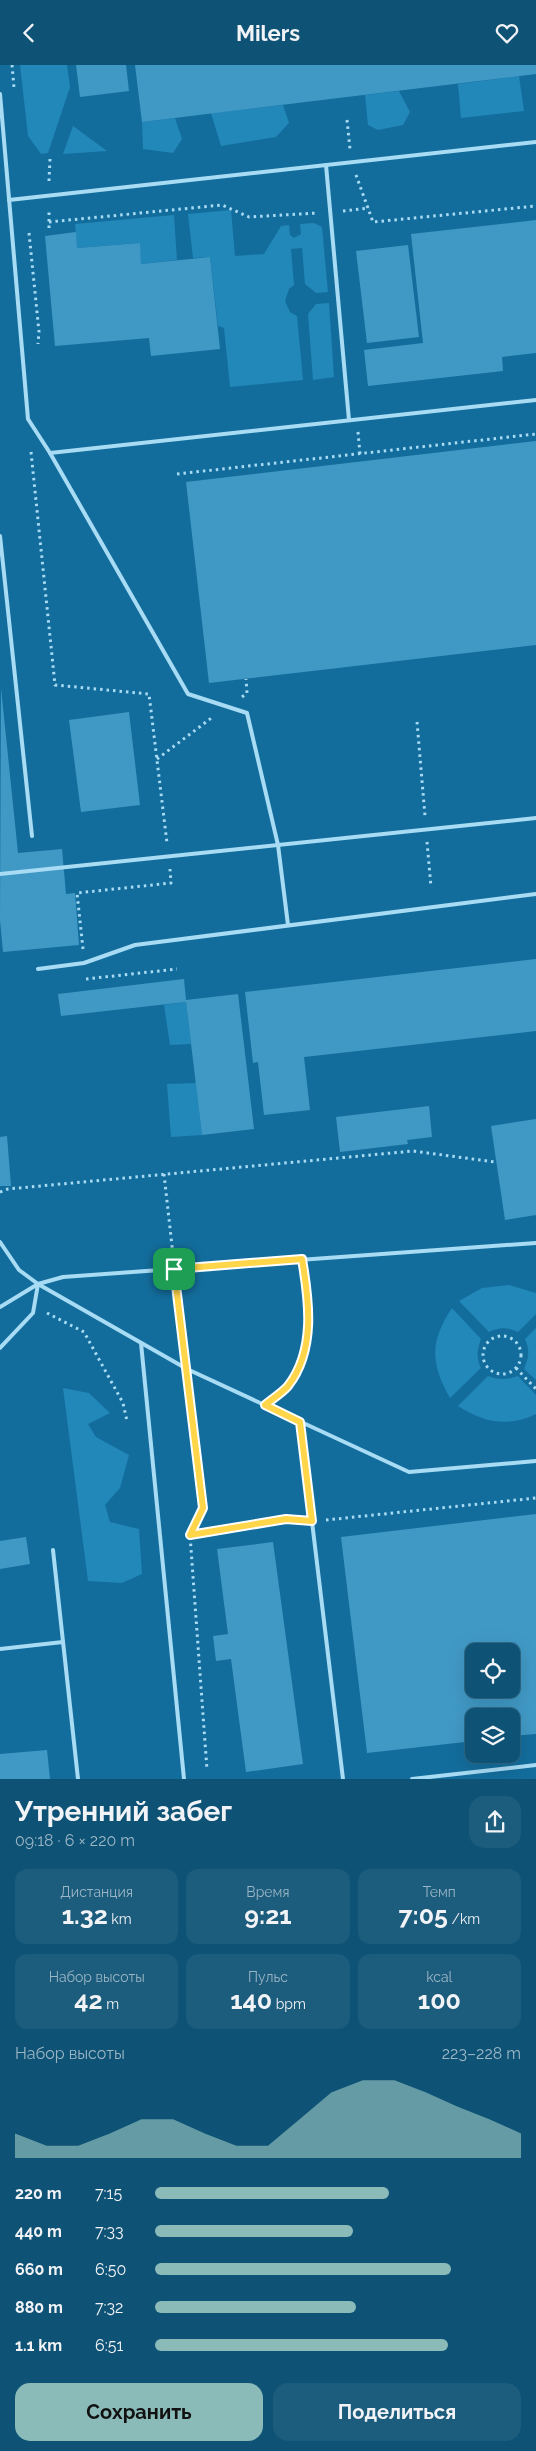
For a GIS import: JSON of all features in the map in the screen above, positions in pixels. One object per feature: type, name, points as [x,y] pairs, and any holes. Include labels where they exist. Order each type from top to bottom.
[{"type":"lane","points":[[0,94],[28,419],[50,453],[188,693],[247,713],[278,845],[288,925]]},
{"type":"lane","points":[[9,200],[536,142]]},
{"type":"lane","points":[[326,165],[349,420]]},
{"type":"lane","points":[[50,453],[536,400]]},
{"type":"lane","points":[[0,536],[32,836]]},
{"type":"lane","points":[[0,874],[536,818]]},
{"type":"lane","points":[[38,969],[84,963],[135,945],[536,894]]},
{"type":"lane","points":[[0,1242],[19,1270],[38,1284],[187,1369],[409,1473],[536,1461]]},
{"type":"lane","points":[[0,1307],[38,1284],[63,1277],[536,1243]]},
{"type":"lane","points":[[265,1405],[288,1386],[300,1364],[308,1332],[309,1297],[302,1259]]},
{"type":"lane","points":[[0,1348],[32,1313],[38,1284]]},
{"type":"lane","points":[[141,1343],[184,1779]]},
{"type":"lane","points":[[300,1422],[343,1779]]},
{"type":"lane","points":[[54,1550],[78,1779]]},
{"type":"lane","points":[[0,1649],[63,1642]]},
{"type":"lane","points":[[412,1779],[536,1765]]},
{"type":"path","points":[[12,65],[14,93]]},
{"type":"path","points":[[347,119],[352,162],[373,222],[536,206]]},
{"type":"path","points":[[49,222],[222,205],[249,217],[369,208]]},
{"type":"path","points":[[28,227],[39,332],[37,351]]},
{"type":"path","points":[[177,474],[536,434]]},
{"type":"path","points":[[31,448],[55,685],[149,694],[169,857],[171,883],[77,893],[86,979]]},
{"type":"path","points":[[156,759],[247,693],[246,679]]},
{"type":"path","points":[[417,722],[431,887]]},
{"type":"path","points":[[76,980],[177,969]]},
{"type":"path","points":[[0,1192],[8,1189],[413,1151],[495,1162]]},
{"type":"path","points":[[164,1174],[203,1508],[190,1535],[207,1770]]},
{"type":"path","points":[[34,1306],[84,1332],[123,1403],[127,1421]]},
{"type":"path","points":[[504,1335],[512,1338],[518,1344],[521,1352],[521,1361],[516,1368],[509,1373],[500,1374],[492,1372],[486,1366],[483,1357],[488,1341],[495,1336],[504,1335]]},
{"type":"path","points":[[516,1368],[536,1389]]},
{"type":"path","points":[[190,1535],[286,1519],[312,1521],[340,1520],[536,1498]]},
{"type":"shaded area","points":[[20,65],[67,65],[70,87],[48,153],[41,154],[28,136]]},
{"type":"shaded area","points":[[519,76],[524,111],[461,118],[458,84]]},
{"type":"shaded area","points":[[399,91],[410,112],[403,125],[378,130],[368,125],[365,95]]},
{"type":"shaded area","points":[[283,105],[289,123],[276,137],[221,146],[211,113]]},
{"type":"shaded area","points":[[175,118],[182,139],[173,153],[143,149],[142,122]]},
{"type":"shaded area","points":[[73,126],[107,151],[63,154]]},
{"type":"shaded area","points":[[231,210],[235,256],[264,254],[281,226],[289,225],[290,235],[294,238],[301,234],[300,224],[314,223],[322,227],[328,292],[316,293],[305,284],[302,248],[291,249],[294,285],[289,289],[285,301],[290,312],[297,316],[303,380],[230,387],[224,328],[218,326],[210,257],[193,258],[188,214]]},
{"type":"shaded area","points":[[174,215],[177,260],[141,264],[139,243],[77,248],[75,224]]},
{"type":"shaded area","points":[[329,303],[334,377],[313,380],[308,314],[316,304]]},
{"type":"shaded area","points":[[186,1002],[191,1044],[170,1045],[164,1005]]},
{"type":"shaded area","points":[[196,1083],[202,1135],[171,1137],[167,1084]]},
{"type":"shaded area","points":[[509,1285],[536,1293],[536,1314],[518,1332],[504,1328],[489,1332],[459,1301],[482,1288]]},
{"type":"shaded area","points":[[452,1308],[481,1339],[478,1360],[481,1368],[450,1398],[439,1374],[435,1353],[439,1332]]},
{"type":"shaded area","points":[[536,1328],[536,1380],[524,1369],[528,1354],[525,1339]]},
{"type":"shaded area","points":[[488,1376],[503,1379],[518,1376],[536,1395],[536,1414],[516,1421],[496,1421],[477,1416],[458,1406]]},
{"type":"shaded area","points":[[63,1388],[89,1393],[110,1413],[88,1424],[96,1437],[129,1455],[120,1488],[105,1505],[110,1522],[139,1529],[142,1574],[122,1583],[88,1581]]},
{"type":"building","points":[[76,65],[126,65],[129,91],[80,97]]},
{"type":"building","points":[[135,65],[536,65],[536,74],[142,122]]},
{"type":"building","points":[[536,220],[536,353],[502,357],[503,371],[368,386],[364,350],[423,343],[411,234]]},
{"type":"building","points":[[76,232],[77,248],[140,243],[141,264],[210,257],[220,349],[151,356],[149,338],[55,346],[45,236]]},
{"type":"building","points":[[408,245],[419,337],[367,343],[356,251]]},
{"type":"building","points":[[536,441],[536,645],[209,683],[186,482]]},
{"type":"building","points":[[1,688],[18,853],[62,849],[66,894],[75,893],[79,945],[3,952],[0,920]]},
{"type":"building","points":[[129,712],[140,805],[81,812],[69,720]]},
{"type":"building","points":[[536,959],[536,1031],[304,1057],[310,1110],[264,1115],[258,1062],[253,1063],[245,992]]},
{"type":"building","points":[[184,979],[186,1000],[238,994],[254,1129],[202,1135],[186,1002],[61,1016],[58,994]]},
{"type":"building","points":[[429,1106],[432,1137],[407,1140],[408,1144],[340,1152],[336,1117]]},
{"type":"building","points":[[536,1119],[536,1215],[505,1220],[491,1126]]},
{"type":"building","points":[[7,1136],[11,1186],[0,1186],[0,1137]]},
{"type":"building","points":[[536,1514],[536,1734],[520,1735],[520,1708],[465,1708],[465,1742],[367,1753],[341,1537]]},
{"type":"building","points":[[26,1537],[30,1564],[0,1569],[0,1541]]},
{"type":"building","points":[[273,1542],[303,1764],[246,1772],[231,1659],[216,1661],[213,1636],[228,1634],[217,1549]]},
{"type":"building","points":[[47,1750],[50,1779],[0,1779],[0,1754]]},
{"type":"route","points":[[302,1259],[309,1297],[308,1332],[300,1364],[288,1386],[265,1405],[300,1422],[312,1521],[286,1519],[190,1535],[203,1508],[174,1269],[302,1259]]}]
